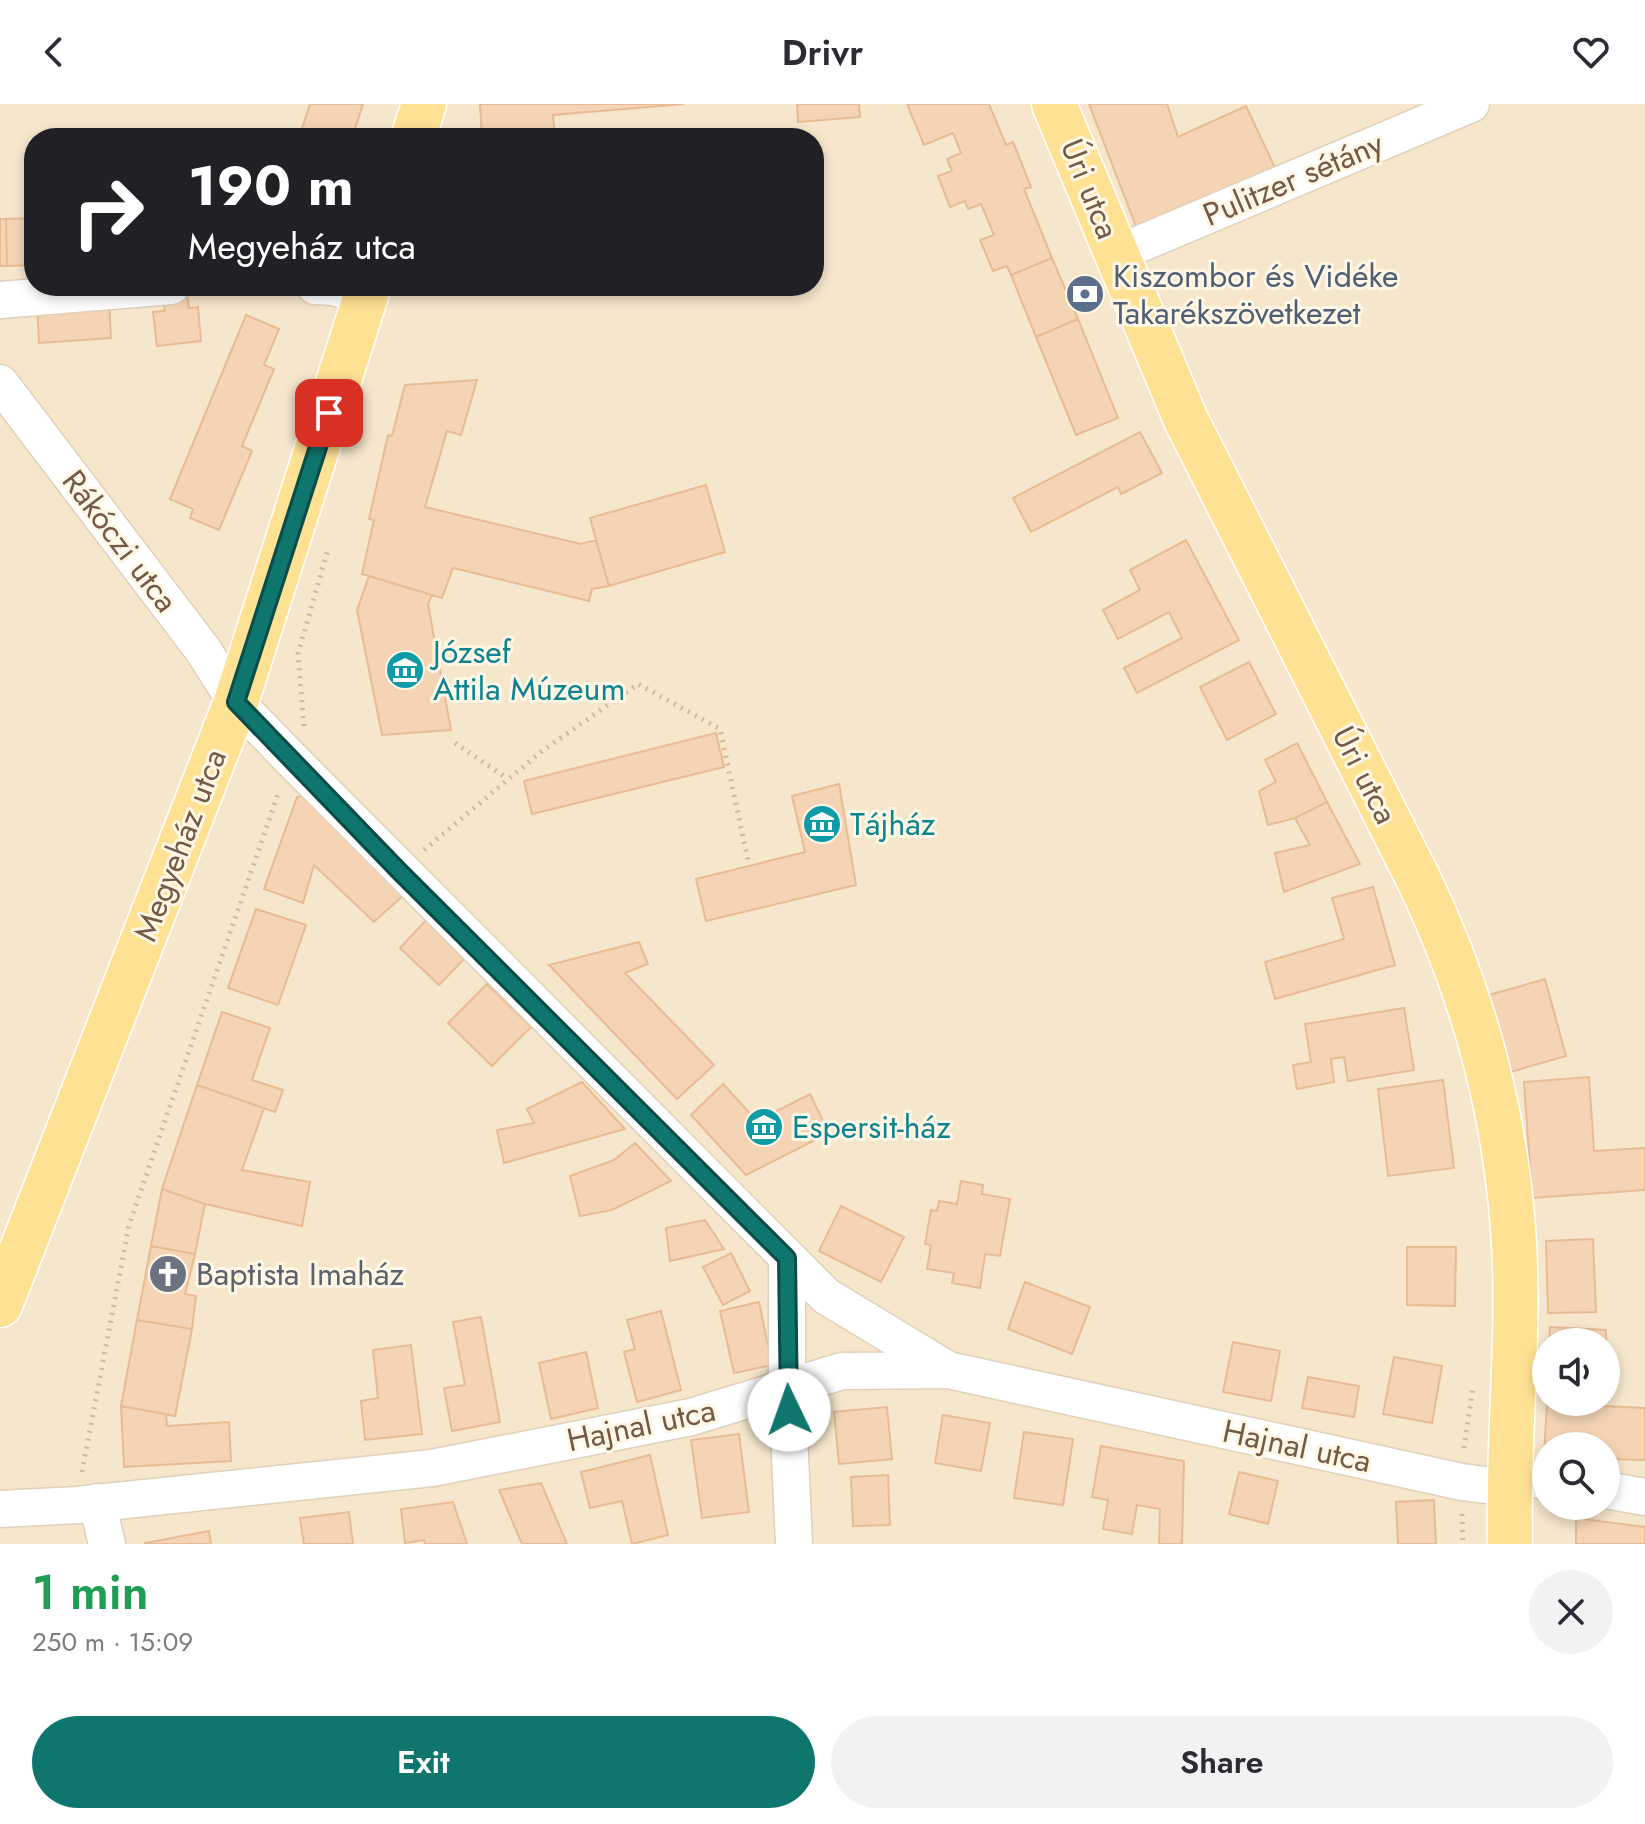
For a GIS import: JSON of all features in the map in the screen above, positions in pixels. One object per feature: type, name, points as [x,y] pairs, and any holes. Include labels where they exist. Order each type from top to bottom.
[{"type":"main road","points":[[416,128],[424,104]]},
{"type":"main road","name":"Úri utca","points":[[1054,104],[1186,420],[1446,937],[1469,1003],[1490,1079],[1513,1228],[1521,1481],[1510,1544]]},
{"type":"main road","name":"Megyeház utca","points":[[0,1305],[236,702],[367,296]]},
{"type":"street","name":"Pulitzer sétány","points":[[1116,254],[1471,104]]},
{"type":"street","points":[[0,300],[49,296]]},
{"type":"street","name":"Rákóczi utca","points":[[0,383],[203,650],[236,702],[399,871],[826,1296],[948,1370]]},
{"type":"street","points":[[787,1258],[787,1390],[794,1544]]},
{"type":"street","name":"Hajnal utca","points":[[0,1509],[88,1504],[432,1468],[691,1417],[842,1371],[948,1370],[1462,1482],[1521,1481]]},
{"type":"street","points":[[1620,1493],[1645,1497]]},
{"type":"street","points":[[88,1504],[107,1544]]},
{"type":"path","points":[[88,1504],[129,1225],[290,758],[306,722],[298,654],[332,535]]},
{"type":"path","points":[[399,871],[542,751],[638,684],[720,729],[748,860]]},
{"type":"path","points":[[455,743],[508,779]]},
{"type":"path","points":[[1463,1544],[1464,1443],[1474,1380]]},
{"type":"shaded area","points":[[0,104],[1645,104],[1645,1544],[0,1544]]},
{"type":"building","points":[[310,104],[363,104],[355,128],[302,128]]},
{"type":"building","points":[[480,104],[684,104],[553,115],[554,128],[481,128]]},
{"type":"building","points":[[797,104],[859,104],[860,117],[798,122]]},
{"type":"building","points":[[907,104],[989,104],[1006,145],[1013,142],[1031,187],[1024,189],[1052,258],[1011,275],[1007,266],[993,271],[980,240],[994,235],[981,204],[968,209],[965,201],[950,207],[938,176],[952,171],[947,159],[961,153],[953,133],[924,145]]},
{"type":"building","points":[[1089,104],[1167,104],[1178,137],[1246,106],[1276,170],[1137,229]]},
{"type":"building","points":[[24,218],[24,265],[7,266],[6,219]]},
{"type":"building","points":[[0,219],[6,219],[7,266],[0,266]]},
{"type":"building","points":[[1052,258],[1078,319],[1036,337],[1011,275]]},
{"type":"building","points":[[187,296],[189,308],[198,307],[201,341],[157,346],[153,312],[165,311],[163,298]]},
{"type":"building","points":[[109,301],[111,338],[39,343],[37,306]]},
{"type":"building","points":[[246,315],[279,329],[264,365],[274,369],[242,446],[252,451],[219,530],[190,518],[193,509],[170,499]]},
{"type":"building","points":[[1078,319],[1118,418],[1076,435],[1036,337]]},
{"type":"building","points":[[477,380],[461,435],[447,431],[425,507],[581,544],[596,540],[609,586],[592,589],[589,601],[453,568],[442,598],[362,574],[374,520],[369,519],[388,435],[392,436],[405,385]]},
{"type":"building","points":[[1140,432],[1162,473],[1121,494],[1118,487],[1031,532],[1013,498]]},
{"type":"building","points":[[706,485],[725,552],[609,586],[590,518]]},
{"type":"building","points":[[1186,540],[1239,640],[1137,693],[1124,668],[1182,638],[1169,612],[1118,639],[1103,610],[1140,590],[1130,570]]},
{"type":"building","name":"József Attila Múzeum","points":[[369,576],[432,595],[428,604],[451,730],[382,735],[357,610]]},
{"type":"building","points":[[1249,662],[1276,714],[1227,740],[1200,687]]},
{"type":"building","points":[[716,733],[724,767],[532,814],[524,781]]},
{"type":"building","points":[[1297,743],[1327,802],[1295,818],[1268,825],[1259,791],[1276,782],[1265,760]]},
{"type":"building","name":"Tájház","points":[[839,784],[856,885],[706,921],[696,879],[805,852],[792,796]]},
{"type":"building","points":[[305,795],[405,894],[374,922],[314,865],[303,903],[264,889],[297,797]]},
{"type":"building","points":[[1327,802],[1360,864],[1284,892],[1275,853],[1310,845],[1295,818]]},
{"type":"building","points":[[1373,887],[1395,965],[1275,999],[1265,962],[1344,939],[1332,898]]},
{"type":"building","points":[[256,909],[306,925],[278,1005],[228,988]]},
{"type":"building","points":[[428,918],[467,956],[439,985],[400,948]]},
{"type":"building","points":[[639,942],[648,964],[625,973],[714,1065],[677,1099],[549,965]]},
{"type":"building","points":[[1545,979],[1566,1056],[1510,1072],[1489,995]]},
{"type":"building","points":[[487,984],[531,1027],[492,1066],[448,1023]]},
{"type":"building","points":[[1404,1008],[1414,1070],[1348,1081],[1344,1057],[1331,1059],[1334,1082],[1297,1089],[1293,1065],[1311,1062],[1305,1024]]},
{"type":"building","points":[[222,1012],[270,1028],[252,1080],[283,1090],[275,1112],[197,1085]]},
{"type":"building","points":[[1589,1077],[1594,1151],[1645,1148],[1645,1190],[1532,1198],[1524,1082]]},
{"type":"building","points":[[1443,1080],[1454,1168],[1388,1176],[1378,1089]]},
{"type":"building","points":[[582,1082],[625,1129],[504,1163],[497,1130],[534,1123],[527,1109]]},
{"type":"building","name":"Espersit-ház","points":[[723,1084],[757,1121],[810,1094],[829,1133],[746,1175],[691,1115]]},
{"type":"building","points":[[197,1085],[264,1108],[242,1170],[310,1182],[302,1226],[205,1204],[162,1189]]},
{"type":"building","points":[[635,1143],[671,1181],[612,1210],[580,1216],[570,1176],[614,1160]]},
{"type":"building","points":[[961,1181],[983,1185],[982,1194],[1010,1199],[1000,1256],[985,1254],[980,1288],[952,1283],[954,1273],[927,1269],[931,1245],[925,1244],[931,1210],[937,1211],[939,1201],[957,1204]]},
{"type":"building","points":[[162,1189],[205,1204],[195,1254],[151,1246]]},
{"type":"building","points":[[841,1206],[904,1237],[881,1282],[819,1251]]},
{"type":"building","points":[[705,1220],[724,1249],[670,1261],[666,1228]]},
{"type":"building","points":[[1593,1239],[1596,1312],[1548,1313],[1546,1241]]},
{"type":"building","name":"Baptista Imaház","points":[[151,1246],[195,1254],[185,1294],[196,1296],[192,1329],[137,1320]]},
{"type":"building","points":[[1407,1247],[1456,1247],[1455,1306],[1407,1305]]},
{"type":"building","points":[[731,1253],[750,1291],[723,1305],[703,1267]]},
{"type":"building","points":[[1025,1282],[1090,1307],[1072,1354],[1008,1329]]},
{"type":"building","points":[[759,1302],[772,1365],[734,1373],[720,1311]]},
{"type":"building","points":[[661,1311],[681,1390],[637,1402],[624,1352],[635,1349],[627,1320]]},
{"type":"building","points":[[481,1317],[500,1422],[452,1431],[444,1388],[465,1385],[453,1322]]},
{"type":"building","points":[[137,1320],[192,1329],[175,1416],[121,1406]]},
{"type":"building","points":[[1233,1342],[1280,1351],[1271,1401],[1223,1392]]},
{"type":"building","points":[[411,1345],[422,1434],[365,1440],[361,1401],[378,1398],[373,1350]]},
{"type":"building","points":[[586,1352],[598,1408],[551,1419],[539,1363]]},
{"type":"building","points":[[1394,1357],[1442,1366],[1432,1423],[1383,1414]]},
{"type":"building","points":[[1308,1377],[1359,1386],[1354,1417],[1302,1408]]},
{"type":"building","points":[[121,1406],[166,1414],[167,1426],[229,1422],[231,1461],[124,1467]]},
{"type":"building","points":[[887,1407],[892,1459],[839,1464],[834,1412]]},
{"type":"building","points":[[1620,1407],[1645,1408],[1645,1460],[1620,1459],[1620,1432],[1545,1432],[1546,1416],[1620,1416]]},
{"type":"building","points":[[943,1415],[990,1423],[981,1471],[935,1463]]},
{"type":"building","points":[[1024,1432],[1073,1439],[1063,1505],[1014,1498]]},
{"type":"building","points":[[739,1434],[749,1512],[702,1518],[691,1440]]},
{"type":"building","points":[[1101,1446],[1184,1461],[1182,1544],[1159,1544],[1160,1509],[1137,1505],[1132,1534],[1103,1529],[1108,1500],[1092,1497]]},
{"type":"building","points":[[650,1455],[668,1535],[632,1544],[622,1501],[590,1508],[581,1472]]},
{"type":"building","points":[[1239,1472],[1278,1481],[1268,1524],[1229,1514]]},
{"type":"building","points":[[888,1475],[890,1525],[853,1526],[851,1477]]},
{"type":"building","points":[[541,1483],[567,1544],[522,1544],[499,1490]]},
{"type":"building","points":[[1434,1500],[1436,1544],[1398,1544],[1396,1502]]},
{"type":"building","points":[[453,1502],[467,1544],[425,1544],[424,1540],[405,1543],[401,1509]]},
{"type":"building","points":[[349,1512],[353,1544],[304,1544],[300,1518]]},
{"type":"building","points":[[1576,1520],[1645,1527],[1645,1544],[1576,1544]]},
{"type":"building","points":[[209,1531],[211,1544],[145,1544],[145,1543]]},
{"type":"place","name":"Kiszombor és Vidéke Takarékszövetkezet","points":[[1085,294]]},
{"type":"place","name":"József Attila Múzeum","points":[[405,670]]},
{"type":"place","name":"Tájház","points":[[822,824]]},
{"type":"place","name":"Espersit-ház","points":[[764,1127]]},
{"type":"place","name":"Baptista Imaház","points":[[168,1274]]},
{"type":"route","points":[[329,413],[236,702],[399,871],[787,1258],[789,1410]]}]
